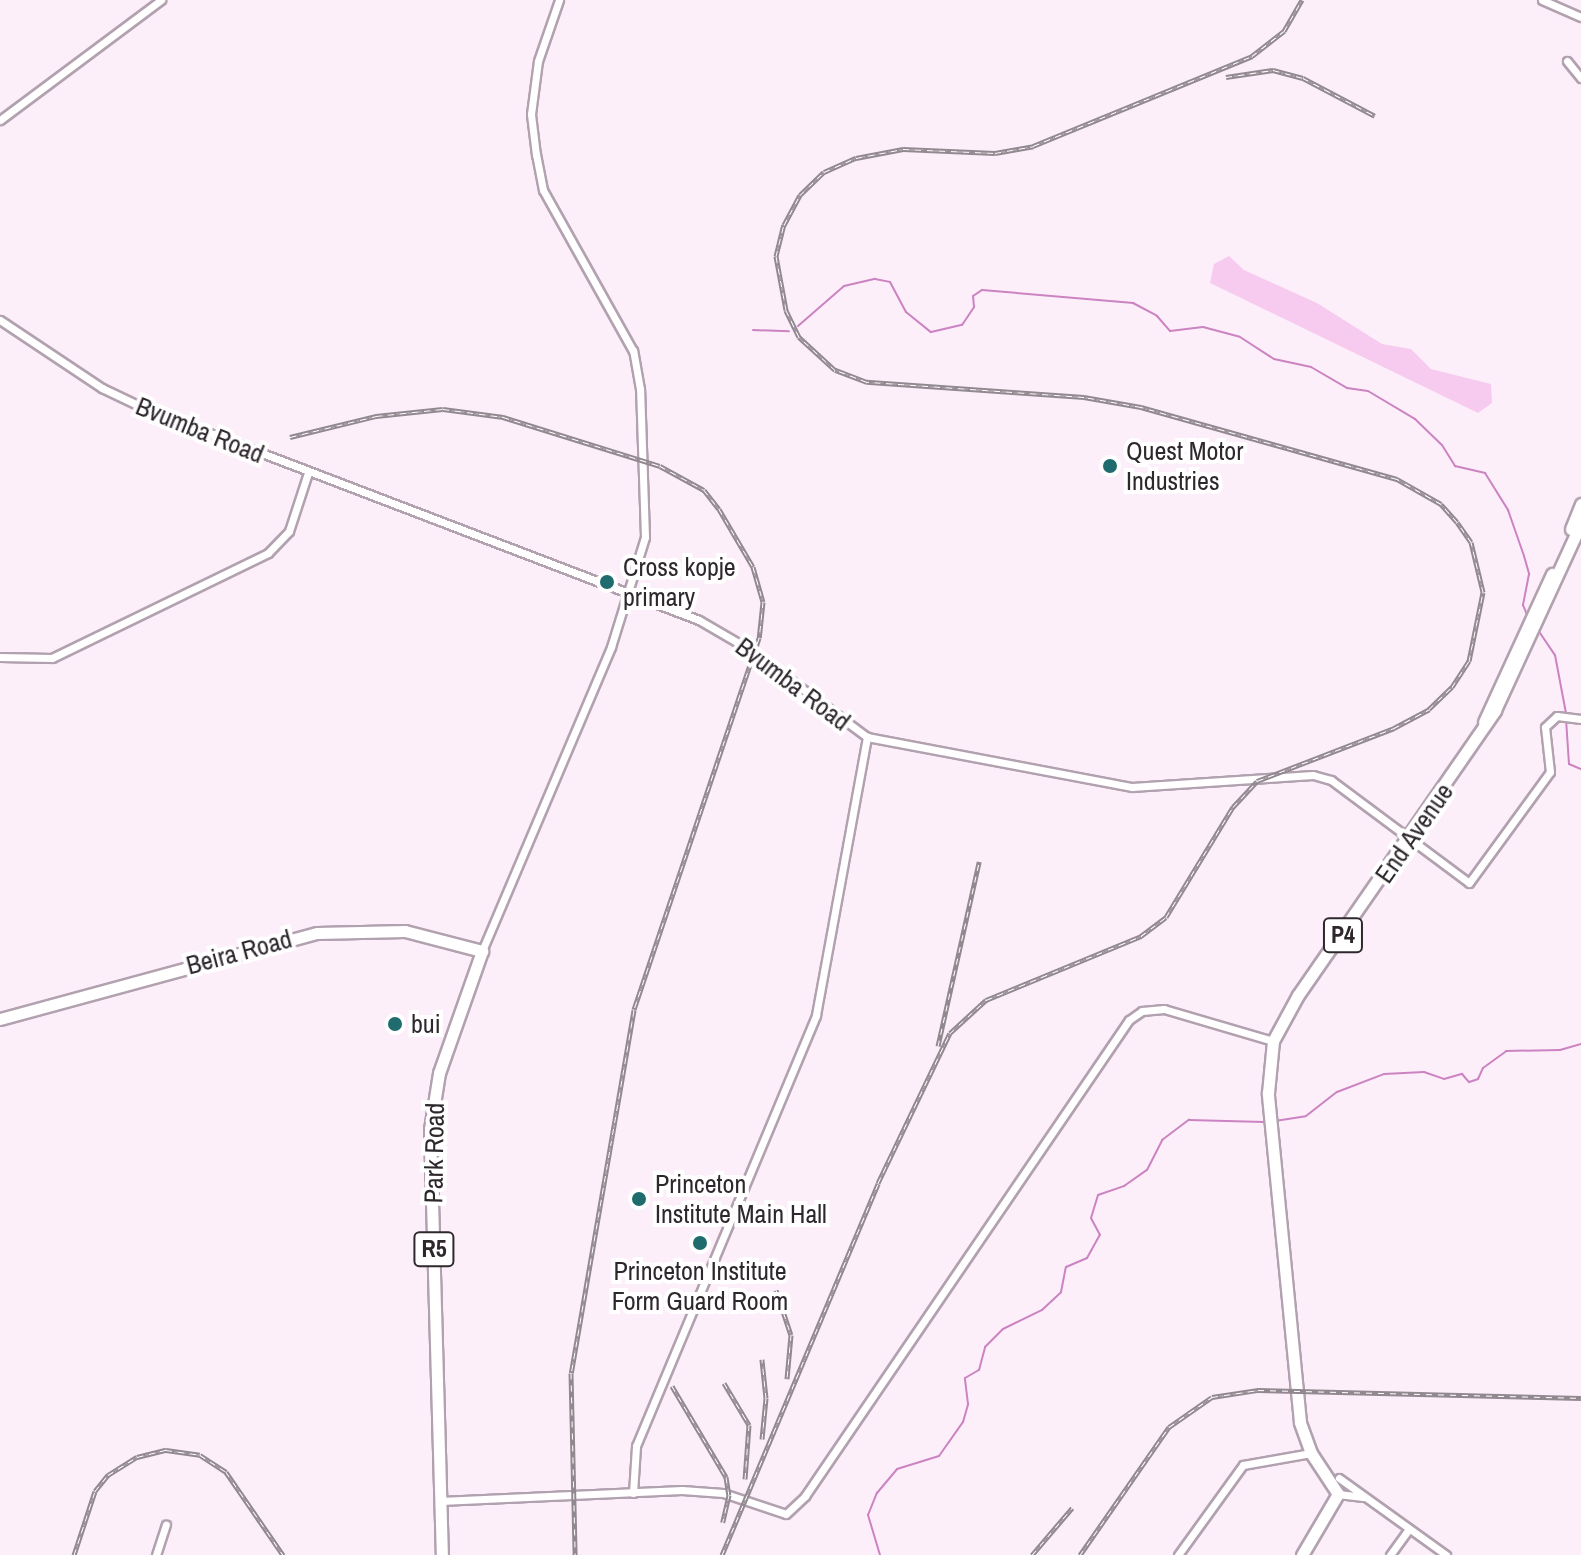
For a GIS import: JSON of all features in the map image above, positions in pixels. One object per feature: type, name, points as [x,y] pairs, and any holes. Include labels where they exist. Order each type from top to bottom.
[{"type":"highway","name":"P4","points":[[1483,726],[1487,707],[1581,504]]},
{"type":"highway","name":"P4","points":[[1483,726],[1527,645],[1581,523]]},
{"type":"highway","name":"End Avenue","points":[[1342,1493],[1311,1453],[1300,1422],[1267,1076],[1273,1041],[1298,995],[1457,772],[1483,726]]},
{"type":"highway","name":"Beira Road","points":[[0,1019],[317,933],[405,931],[482,951]]},
{"type":"highway","name":"Park Road","points":[[442,1555],[432,1101],[482,951]]},
{"type":"highway","name":"End Avenue","points":[[1275,1152],[1299,1315],[1306,1424],[1313,1445],[1339,1478],[1342,1493]]},
{"type":"highway","points":[[1302,1555],[1342,1493]]},
{"type":"highway","points":[[1311,1555],[1340,1512],[1342,1493]]},
{"type":"street","points":[[0,120],[161,0]]},
{"type":"street","points":[[482,951],[631,595],[646,519],[636,363],[610,304],[543,190],[536,155],[531,114],[538,61],[559,0]]},
{"type":"street","points":[[1542,0],[1581,17]]},
{"type":"street","points":[[1567,61],[1581,78]]},
{"type":"street","name":"Bvumba Road","points":[[0,320],[102,388],[308,473],[719,631],[867,737],[1132,787],[1313,775],[1331,780],[1469,883],[1546,780],[1550,762],[1545,727],[1557,716],[1581,719]]},
{"type":"street","points":[[0,657],[52,658],[268,553],[289,531],[308,473]]},
{"type":"street","points":[[633,1493],[636,1446],[816,1015],[867,737]]},
{"type":"street","points":[[440,1501],[633,1493],[723,1493],[779,1514],[792,1511],[1129,1020],[1142,1011],[1164,1009],[1273,1041]]},
{"type":"street","points":[[1178,1555],[1243,1465],[1311,1453]]},
{"type":"street","name":"End Avenue","points":[[1339,1478],[1446,1555]]},
{"type":"street","name":"End Avenue","points":[[1342,1493],[1370,1500]]},
{"type":"street","points":[[156,1555],[166,1525]]},
{"type":"street","points":[[1390,1555],[1409,1529]]},
{"type":"shaded area","points":[[1229,256],[1244,270],[1317,303],[1382,344],[1411,349],[1431,369],[1491,384],[1492,403],[1478,413],[1210,283],[1214,264]]},
{"type":"waterway","points":[[798,326],[844,286],[875,279],[890,282],[906,312],[931,332],[962,325],[974,307],[973,296],[982,290],[1133,303],[1157,316],[1170,331],[1203,327],[1240,337],[1274,359],[1311,367],[1347,388],[1368,391],[1415,419],[1442,445],[1455,466],[1485,473],[1508,510],[1524,556],[1529,574],[1523,605],[1527,615]]},
{"type":"waterway","points":[[753,330],[789,331]]},
{"type":"waterway","points":[[1538,630],[1555,655],[1566,713]]},
{"type":"waterway","points":[[1566,719],[1569,764],[1581,769]]},
{"type":"waterway","points":[[1275,1121],[1306,1116],[1337,1092],[1384,1074],[1424,1072],[1444,1079],[1462,1074],[1469,1082],[1478,1079],[1483,1068],[1506,1051],[1560,1050],[1581,1044]]},
{"type":"waterway","points":[[880,1555],[868,1515],[877,1493],[897,1469],[939,1456],[963,1422],[968,1404],[965,1378],[979,1370],[985,1347],[1003,1329],[1042,1310],[1061,1292],[1066,1267],[1087,1258],[1100,1235],[1091,1218],[1098,1195],[1124,1186],[1147,1170],[1162,1140],[1189,1120],[1264,1122]]},
{"type":"railway","points":[[722,1555],[878,1183],[950,1033],[986,1000],[1141,936],[1166,917],[1233,807],[1257,781],[1394,728],[1429,709],[1452,687],[1469,661],[1483,592],[1471,542],[1457,522],[1441,504],[1397,479],[1141,407],[1084,397],[867,382],[835,370],[799,337],[786,310],[776,256],[784,225],[800,195],[824,172],[856,158],[903,149],[995,153],[1033,146],[1252,56],[1284,31],[1302,0]]},
{"type":"railway","points":[[1226,77],[1273,70],[1303,78],[1375,116]]},
{"type":"railway","points":[[290,437],[376,416],[443,409],[503,417],[660,466],[704,490],[719,509],[753,567],[763,602],[759,638],[634,1010],[571,1373],[575,1555]]},
{"type":"railway","points":[[938,1046],[979,862]]},
{"type":"railway","points":[[776,1290],[791,1335],[787,1379]]},
{"type":"railway","points":[[762,1359],[766,1398],[762,1439]]},
{"type":"railway","points":[[724,1383],[749,1425],[745,1479]]},
{"type":"railway","points":[[672,1386],[726,1477],[729,1495],[723,1522]]},
{"type":"railway","points":[[1080,1555],[1169,1427],[1212,1397],[1258,1390],[1581,1398]]},
{"type":"railway","points":[[74,1555],[95,1491],[108,1475],[137,1457],[166,1450],[200,1455],[226,1472],[283,1555]]},
{"type":"railway","points":[[1032,1555],[1072,1508]]},
{"type":"place","name":"Quest Motor Industries","points":[[1110,466]]},
{"type":"place","name":"Cross kopje primary","points":[[607,582]]},
{"type":"place","name":"bui","points":[[395,1024]]},
{"type":"place","name":"Princeton Institute Main Hall","points":[[639,1199]]},
{"type":"place","name":"Princeton Institute Form Guard Room","points":[[700,1243]]}]
